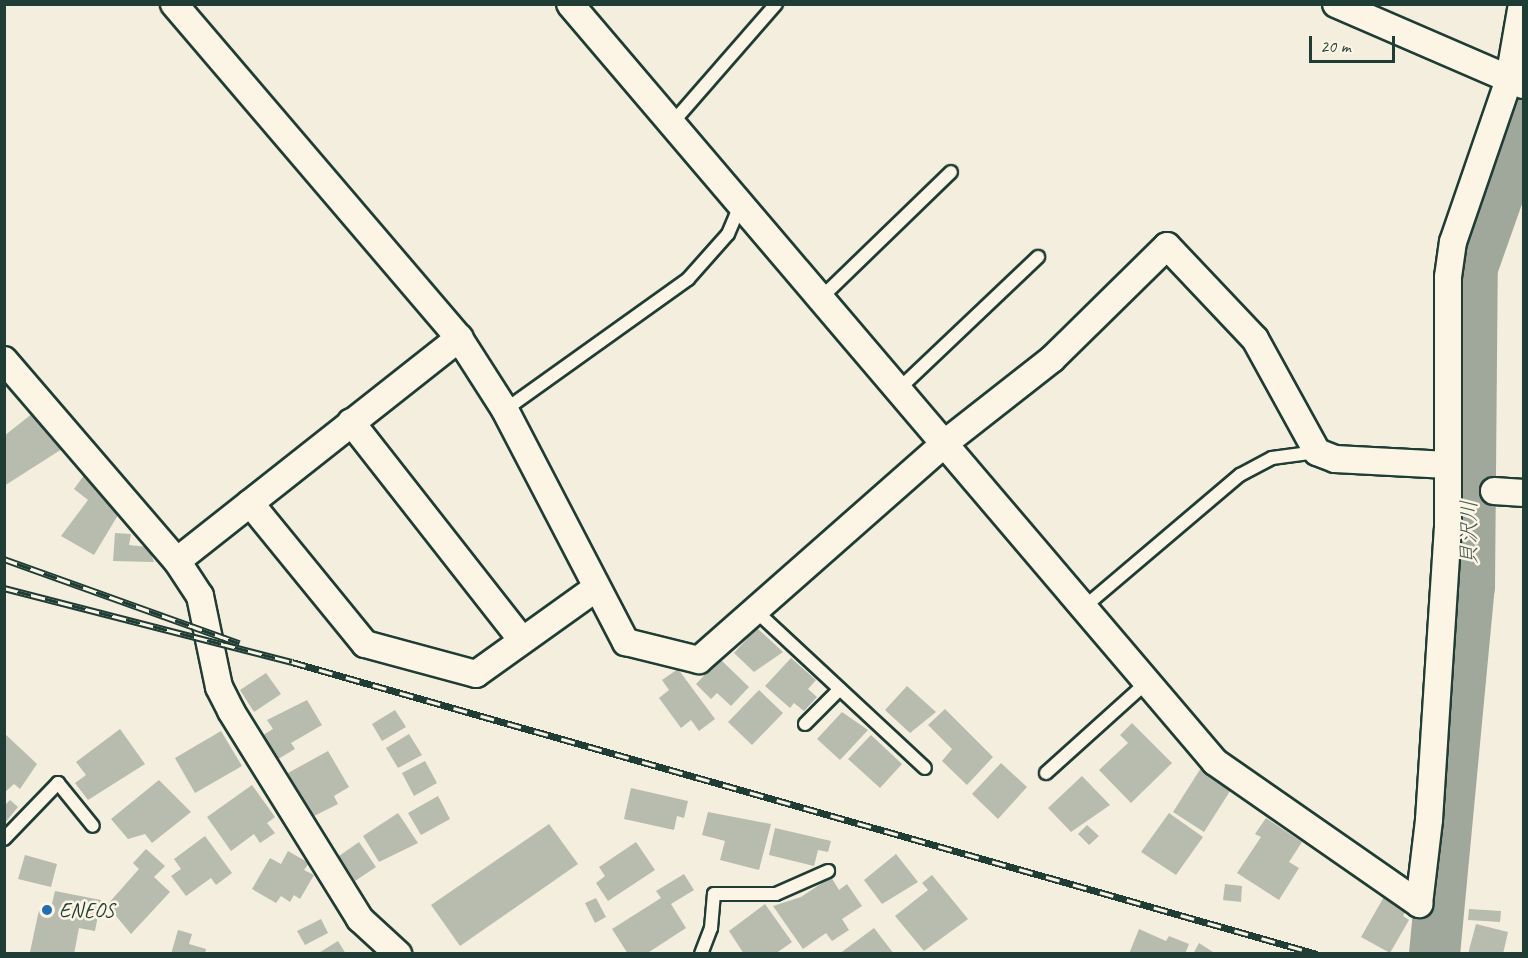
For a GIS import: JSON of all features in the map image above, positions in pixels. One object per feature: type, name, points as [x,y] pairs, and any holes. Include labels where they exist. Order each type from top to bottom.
[{"type":"street","points":[[174,4],[459,338],[505,410],[626,642],[699,660],[757,612],[945,443],[1052,359],[1167,246],[1255,339],[1317,452],[1335,459],[1448,465]]},
{"type":"street","points":[[570,4],[674,121],[741,203],[901,387],[1083,608],[1232,777],[1419,904],[1430,820],[1448,465],[1448,277],[1453,242],[1516,82],[1522,4]]},
{"type":"street","points":[[1336,4],[1516,82]]},
{"type":"street","points":[[177,561],[459,338]]},
{"type":"street","points":[[4,360],[177,561],[200,596],[219,687],[231,711],[360,919],[398,954]]},
{"type":"street","points":[[351,422],[522,640]]},
{"type":"street","points":[[1494,491],[1524,493]]},
{"type":"street","points":[[250,503],[365,644],[476,674],[596,588]]},
{"type":"lane","points":[[674,121],[777,4]]},
{"type":"lane","points":[[823,296],[951,172]]},
{"type":"lane","points":[[505,410],[688,279],[728,234],[741,203]]},
{"type":"lane","points":[[901,387],[1038,257]]},
{"type":"lane","points":[[1083,608],[1240,475],[1272,458],[1317,452]]},
{"type":"lane","points":[[757,612],[925,768]]},
{"type":"lane","points":[[1046,773],[1147,682]]},
{"type":"lane","points":[[805,724],[840,689]]},
{"type":"lane","points":[[4,839],[58,783],[93,826]]},
{"type":"lane","points":[[701,954],[711,928],[714,894],[776,894],[828,871]]},
{"type":"building","points":[[33,413],[62,449],[4,486],[4,436]]},
{"type":"building","points":[[85,474],[100,485],[95,491],[121,510],[94,555],[61,536],[88,500],[74,489]]},
{"type":"building","points":[[115,533],[131,534],[129,545],[148,547],[154,562],[113,561]]},
{"type":"building","points":[[757,628],[783,652],[754,672],[734,653]]},
{"type":"building","points":[[791,658],[816,680],[808,689],[817,697],[804,711],[794,703],[790,708],[765,686]]},
{"type":"building","points":[[720,659],[749,687],[731,706],[717,693],[711,699],[696,684]]},
{"type":"building","points":[[678,669],[715,719],[699,731],[691,720],[681,728],[659,698],[669,690],[662,680]]},
{"type":"building","points":[[266,673],[281,694],[254,712],[240,690]]},
{"type":"building","points":[[907,686],[936,712],[910,733],[885,710]]},
{"type":"building","points":[[759,690],[783,713],[752,745],[728,722]]},
{"type":"building","points":[[307,700],[322,725],[291,743],[295,749],[278,759],[263,735],[273,729],[267,720]]},
{"type":"building","points":[[945,709],[993,757],[967,785],[942,761],[952,749],[928,725]]},
{"type":"building","points":[[395,710],[406,727],[382,741],[372,724]]},
{"type":"building","points":[[842,712],[868,730],[840,760],[817,739]]},
{"type":"building","points":[[1132,723],[1172,763],[1131,803],[1099,770],[1128,743],[1120,735]]},
{"type":"building","points":[[120,729],[145,764],[88,800],[75,783],[86,775],[76,762]]},
{"type":"building","points":[[221,731],[242,766],[195,793],[175,758]]},
{"type":"building","points":[[4,733],[37,764],[20,789],[14,784],[4,793]]},
{"type":"building","points":[[409,734],[422,755],[398,768],[386,748]]},
{"type":"building","points":[[871,735],[902,764],[880,788],[848,759]]},
{"type":"building","points":[[328,751],[349,787],[334,796],[338,804],[312,817],[288,773]]},
{"type":"building","points":[[425,761],[437,783],[414,796],[402,773]]},
{"type":"building","points":[[1001,763],[1027,787],[998,819],[972,794]]},
{"type":"building","points":[[1201,768],[1232,788],[1204,832],[1173,812]]},
{"type":"building","points":[[1082,776],[1110,805],[1071,832],[1048,808]]},
{"type":"building","points":[[159,780],[191,812],[152,843],[145,834],[128,839],[111,819]]},
{"type":"building","points":[[252,785],[275,817],[267,823],[275,833],[260,843],[254,834],[231,851],[207,817]]},
{"type":"building","points":[[631,788],[688,801],[684,818],[677,816],[674,830],[624,819]]},
{"type":"building","points":[[438,796],[450,819],[421,835],[408,813]]},
{"type":"building","points":[[10,800],[18,807],[4,824],[4,806]]},
{"type":"building","points":[[708,812],[771,824],[759,870],[720,860],[725,841],[702,835]]},
{"type":"building","points":[[398,813],[418,843],[379,862],[363,836]]},
{"type":"building","points":[[1169,813],[1203,837],[1176,875],[1141,852]]},
{"type":"building","points":[[1266,818],[1302,842],[1289,862],[1299,868],[1279,900],[1237,873],[1261,837],[1255,834]]},
{"type":"building","points":[[549,824],[578,864],[460,946],[431,905]]},
{"type":"building","points":[[1087,825],[1099,836],[1089,845],[1078,834]]},
{"type":"building","points":[[775,828],[831,841],[828,852],[818,850],[814,866],[769,855]]},
{"type":"building","points":[[205,836],[232,873],[216,885],[211,878],[186,896],[171,876],[181,869],[174,859]]},
{"type":"building","points":[[359,842],[376,867],[355,881],[339,856]]},
{"type":"building","points":[[636,842],[655,870],[608,901],[596,883],[605,876],[599,867]]},
{"type":"building","points":[[146,849],[165,866],[154,877],[170,892],[131,934],[107,905],[139,869],[133,863]]},
{"type":"building","points":[[288,851],[309,863],[304,870],[314,875],[300,899],[294,895],[290,902],[281,896],[276,903],[252,889],[270,858],[281,864]]},
{"type":"building","points":[[896,854],[918,882],[882,904],[864,880]]},
{"type":"building","points":[[25,855],[57,864],[51,887],[18,879]]},
{"type":"building","points":[[684,874],[694,890],[671,904],[686,928],[646,954],[628,954],[612,929],[661,898],[656,891]]},
{"type":"building","points":[[932,875],[968,919],[924,951],[895,916],[928,890],[922,883]]},
{"type":"building","points":[[831,877],[839,890],[847,884],[862,906],[842,919],[849,930],[832,941],[826,933],[803,949],[773,906],[801,897]]},
{"type":"building","points":[[1225,884],[1242,886],[1241,902],[1223,900]]},
{"type":"building","points":[[55,891],[101,900],[95,931],[79,928],[74,954],[30,952],[39,910],[50,912]]},
{"type":"building","points":[[1385,895],[1407,908],[1403,916],[1409,920],[1390,953],[1361,937]]},
{"type":"building","points":[[596,898],[606,917],[595,923],[585,903]]},
{"type":"building","points":[[765,904],[792,942],[775,954],[744,954],[729,931]]},
{"type":"building","points":[[1469,909],[1501,911],[1500,922],[1468,920]]},
{"type":"building","points":[[321,919],[328,933],[305,945],[297,931]]},
{"type":"building","points":[[1476,924],[1508,932],[1503,954],[1468,954]]},
{"type":"building","points":[[874,928],[894,954],[839,954]]},
{"type":"building","points":[[1139,929],[1166,941],[1169,936],[1189,944],[1185,954],[1129,954]]},
{"type":"building","points":[[178,930],[192,934],[189,944],[206,949],[205,954],[171,954]]},
{"type":"building","points":[[338,941],[346,954],[317,954]]},
{"type":"building","points":[[1199,943],[1216,954],[1193,954]]},
{"type":"waterway","name":"貝沢川","points":[[1434,954],[1469,586],[1472,267],[1524,120]]},
{"type":"railway","points":[[4,559],[239,643]]},
{"type":"railway","points":[[4,588],[292,662],[1317,954]]},
{"type":"place","name":"ENEOS","points":[[47,910]]}]
